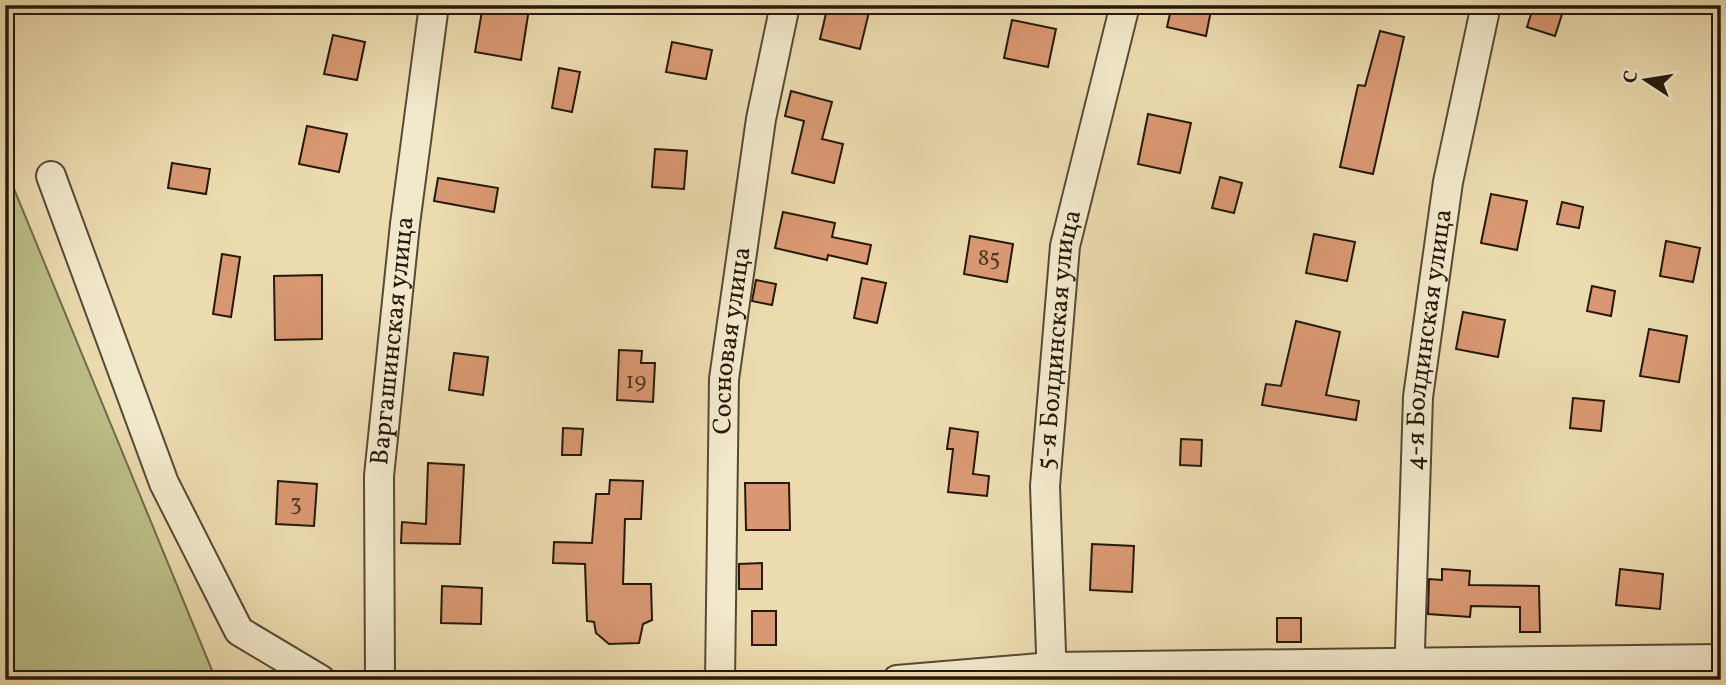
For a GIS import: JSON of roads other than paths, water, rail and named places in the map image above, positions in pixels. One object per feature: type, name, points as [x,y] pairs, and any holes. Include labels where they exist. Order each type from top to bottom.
[{"type":"street","name":"Варгашинская улица","points":[[380,680],[379,476],[405,224],[434,5]]},
{"type":"street","name":"Сосновая улица","points":[[720,680],[724,379],[761,119],[785,5]]},
{"type":"street","name":"5-я Болдинская улица","points":[[1051,674],[1045,486],[1065,246],[1125,5]]},
{"type":"street","name":"4-я Болдинская улица","points":[[1409,671],[1418,397],[1448,182],[1486,5]]},
{"type":"street","points":[[51,176],[164,483],[239,631],[321,680]]},
{"type":"street","points":[[897,680],[1051,674],[1409,671],[1721,659]]}]
